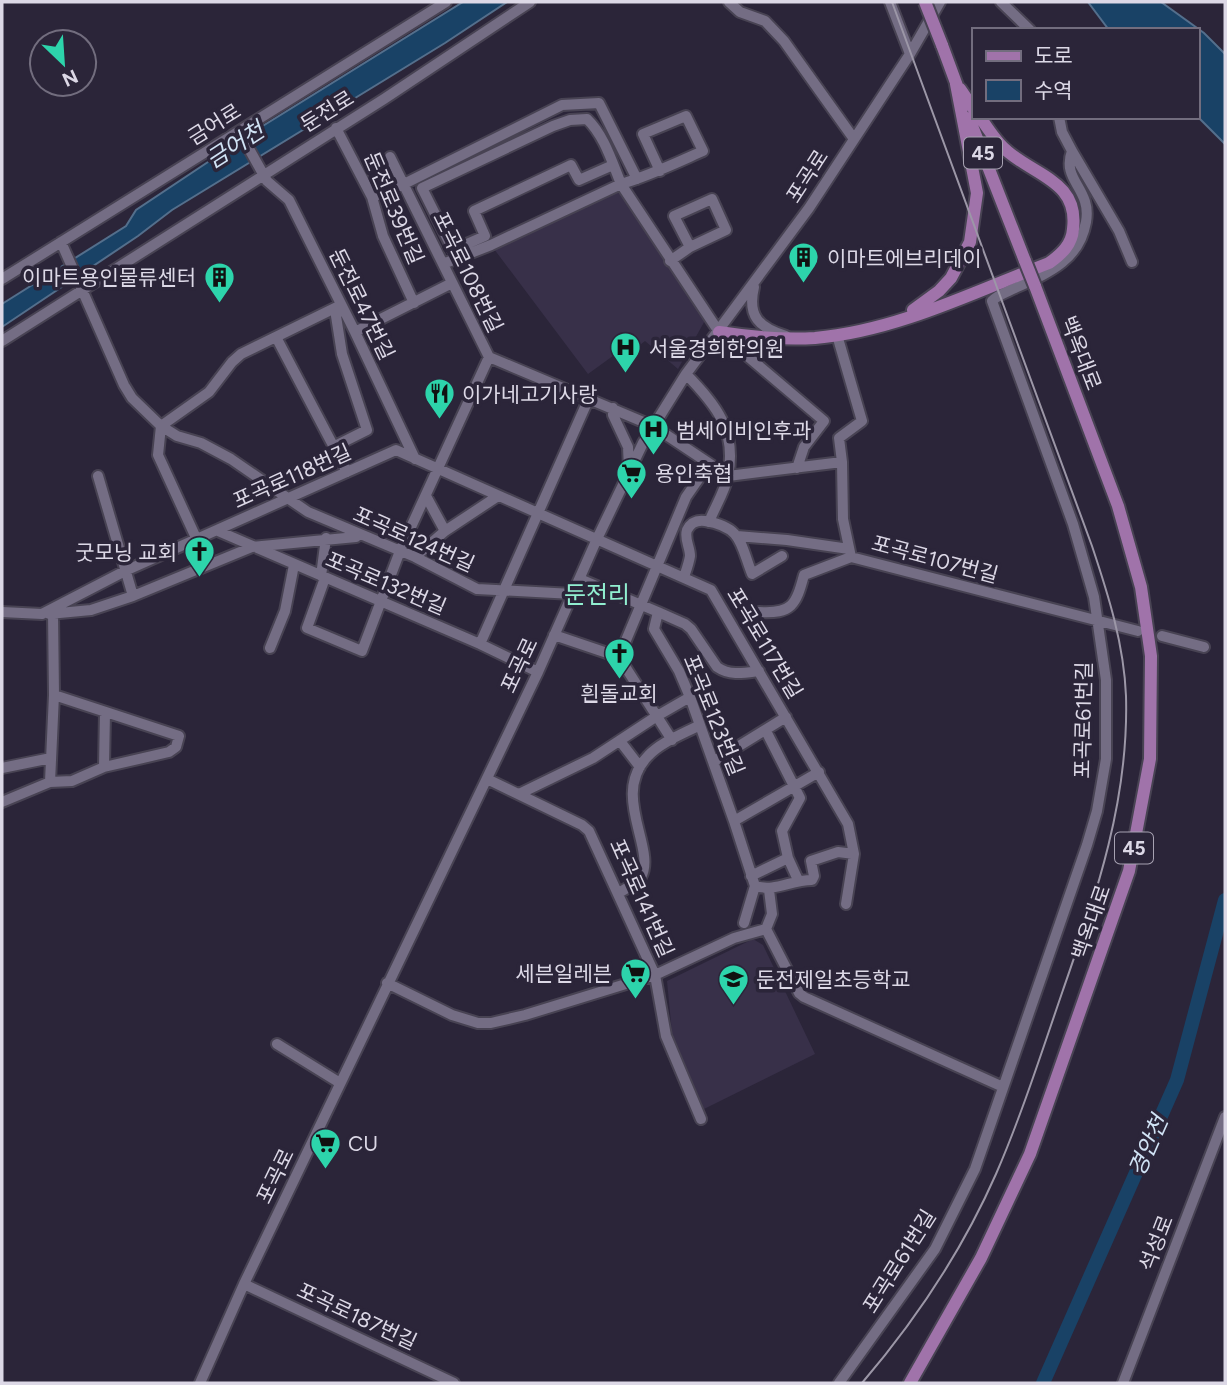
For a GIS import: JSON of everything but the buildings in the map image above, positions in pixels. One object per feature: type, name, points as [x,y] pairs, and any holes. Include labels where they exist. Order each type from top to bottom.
[{"type":"main road","name":"45","points":[[925,2],[956,83]]},
{"type":"main road","points":[[956,83],[972,107]]},
{"type":"main road","points":[[892,323],[939,291],[951,278],[970,242],[977,193],[956,83]]},
{"type":"main road","name":"백옥대로","points":[[910,1383],[981,1258],[1030,1154],[1129,871],[1150,759],[1151,656],[1142,587],[1118,506],[956,83]]},
{"type":"main road","points":[[719,332],[761,338],[795,339],[837,335],[892,323],[1049,263],[1060,255],[1073,234],[1072,205],[1067,193],[1004,149],[982,119]]},
{"type":"street","name":"금어로","points":[[2,279],[63,245],[446,2]]},
{"type":"street","name":"둔전로","points":[[2,341],[82,286],[264,174],[530,2]]},
{"type":"street","points":[[729,2],[740,12],[765,21],[783,41],[854,139]]},
{"type":"street","points":[[890,2],[910,54]]},
{"type":"street","name":"포곡로","points":[[200,1383],[387,983],[538,672],[629,468],[686,374],[809,208],[910,54],[940,2]]},
{"type":"street","points":[[1001,2],[1028,28]]},
{"type":"street","points":[[372,197],[404,184],[562,105],[599,103],[637,179]]},
{"type":"street","points":[[443,264],[491,245],[621,184],[660,171],[703,151],[686,116],[643,134],[660,171]]},
{"type":"street","points":[[613,164],[579,180],[571,165],[474,211],[485,236],[453,250],[422,188],[552,126],[570,120],[587,119],[596,127],[613,164],[621,184],[719,332],[824,421],[804,446],[797,468]]},
{"type":"street","name":"포곡로61번길","points":[[839,1383],[935,1249],[975,1170],[1097,811],[1106,760],[1106,680],[1100,623],[1094,597],[1073,524],[992,301],[1058,268],[1068,260],[1081,241],[1088,205],[1069,167],[1072,151],[1062,132],[1059,119]]},
{"type":"street","name":"둔전로39번길","points":[[336,128],[372,197],[383,236],[414,303]]},
{"type":"street","name":"둔전로47번길","points":[[239,131],[267,181],[289,200],[415,458]]},
{"type":"street","points":[[1072,151],[1119,231],[1132,262]]},
{"type":"street","name":"포곡로108번길","points":[[390,157],[489,357],[653,426]]},
{"type":"street","points":[[670,261],[690,247],[726,230],[712,199],[674,216],[690,247]]},
{"type":"street","name":"포곡로124번길","points":[[63,245],[124,385],[132,398],[161,426],[177,436],[201,443],[231,459],[307,512],[415,557],[477,589],[573,594]]},
{"type":"street","points":[[755,280],[750,302],[754,315],[761,325],[772,332],[795,339]]},
{"type":"street","points":[[355,332],[452,283]]},
{"type":"street","points":[[197,540],[158,455],[161,426],[209,391],[241,354],[341,305]]},
{"type":"street","points":[[333,447],[367,429],[342,354],[336,316],[341,305]]},
{"type":"street","name":"포곡로107번길","points":[[837,335],[862,421],[839,438],[843,512],[850,553],[1100,623],[1138,631]]},
{"type":"street","points":[[276,337],[347,472]]},
{"type":"street","points":[[326,538],[323,577],[307,628],[362,651],[400,551],[489,357]]},
{"type":"street","points":[[686,374],[715,404],[727,430],[728,476],[709,522]]},
{"type":"street","points":[[480,644],[589,398]]},
{"type":"street","points":[[613,408],[613,415],[628,447],[629,468]]},
{"type":"street","points":[[653,426],[728,476],[842,462]]},
{"type":"street","name":"포곡로118번길","points":[[47,614],[125,570],[396,450],[596,541]]},
{"type":"street","points":[[620,657],[686,497],[709,464]]},
{"type":"street","points":[[98,477],[133,596]]},
{"type":"street","points":[[426,496],[445,531]]},
{"type":"street","points":[[415,557],[445,531],[498,496]]},
{"type":"street","points":[[684,578],[690,558],[687,531],[690,524],[698,520],[728,526],[737,536],[752,573],[782,556]]},
{"type":"street","name":"포곡로132번길","points":[[218,531],[480,644],[538,672]]},
{"type":"street","points":[[737,536],[788,540],[850,553]]},
{"type":"street","points":[[2,612],[47,614],[91,610],[133,596],[252,547],[326,538],[366,538]]},
{"type":"street","name":"포곡로117번길","points":[[596,541],[711,590],[848,824],[854,854]]},
{"type":"street","points":[[760,612],[776,613],[785,610],[798,598],[804,575],[850,553]]},
{"type":"street","points":[[270,648],[285,611],[294,565]]},
{"type":"street","points":[[580,579],[685,624],[717,667],[723,671],[737,674],[759,671]]},
{"type":"street","name":"포곡로123번길","points":[[658,612],[654,629],[679,671],[690,697],[753,881]]},
{"type":"street","points":[[47,614],[54,695],[51,782]]},
{"type":"street","points":[[554,635],[620,657],[672,740]]},
{"type":"street","points":[[1162,636],[1204,647]]},
{"type":"street","points":[[2,802],[51,782],[72,781],[104,768],[169,752],[176,747],[179,736],[54,695]]},
{"type":"street","points":[[519,794],[593,758],[690,697]]},
{"type":"street","points":[[104,768],[105,712]]},
{"type":"street","points":[[713,762],[786,718]]},
{"type":"street","points":[[619,893],[641,876],[645,864],[633,803],[640,767],[648,756],[700,725]]},
{"type":"street","points":[[766,731],[800,798],[782,831],[788,858],[798,880]]},
{"type":"street","points":[[620,741],[640,767]]},
{"type":"street","points":[[2,768],[51,758]]},
{"type":"street","points":[[734,821],[819,772]]},
{"type":"street","name":"포곡로141번길","points":[[486,779],[582,825],[589,831],[655,975],[734,938],[766,929]]},
{"type":"street","points":[[753,881],[769,890],[798,880],[812,880],[814,876],[811,862],[816,858],[838,852],[854,854],[846,904]]},
{"type":"street","points":[[744,923],[753,881],[788,858]]},
{"type":"street","points":[[769,890],[772,914],[766,929],[799,993],[1003,1087]]},
{"type":"street","points":[[387,983],[452,1015],[478,1023],[491,1023],[655,975],[666,1036],[701,1119]]},
{"type":"street","points":[[277,1044],[340,1083]]},
{"type":"street","name":"석성로","points":[[1123,1383],[1225,1117]]},
{"type":"street","name":"포곡로187번길","points":[[244,1284],[454,1383]]},
{"type":"shaded area","points":[[621,184],[708,315],[678,369],[645,341],[623,358],[617,353],[588,374],[491,245]]},
{"type":"shaded area","name":"둔전제일초등학교","points":[[753,939],[763,945],[815,1054],[704,1109],[672,1033],[667,981]]},
{"type":"water","name":"금어천","points":[[463,2],[507,2],[445,43],[172,210],[138,236],[2,327],[2,304],[126,226],[136,210],[253,132]]},
{"type":"water","points":[[1088,2],[1161,2],[1197,28],[1108,28]]},
{"type":"water","points":[[1199,29],[1225,54],[1225,144],[1199,118]]},
{"type":"waterway","name":"경안천","points":[[1043,1383],[1177,1080],[1225,900]]},
{"type":"tram line","points":[[862,1383],[901,1335],[937,1283],[969,1230],[996,1174],[1023,1105],[1099,881],[1116,809],[1126,734],[1122,657],[1098,564],[892,2]]},
{"type":"place","name":"이마트에브리데이","points":[[804,285]]},
{"type":"place","name":"이마트용인물류센터","points":[[219,304]]},
{"type":"place","name":"서울경희한의원","points":[[626,375]]},
{"type":"place","name":"이가네고기사랑","points":[[439,421]]},
{"type":"place","name":"범세이비인후과","points":[[653,457]]},
{"type":"place","name":"용인축협","points":[[632,500]]},
{"type":"place","name":"굿모닝 교회","points":[[200,579]]},
{"type":"place","name":"흰돌교회","points":[[619,680]]},
{"type":"place","name":"세븐일레븐","points":[[635,1000]]},
{"type":"place","name":"둔전제일초등학교","points":[[733,1006]]},
{"type":"place","name":"CU","points":[[325,1170]]},
{"type":"district","name":"둔전리","points":[[597,594]]}]
